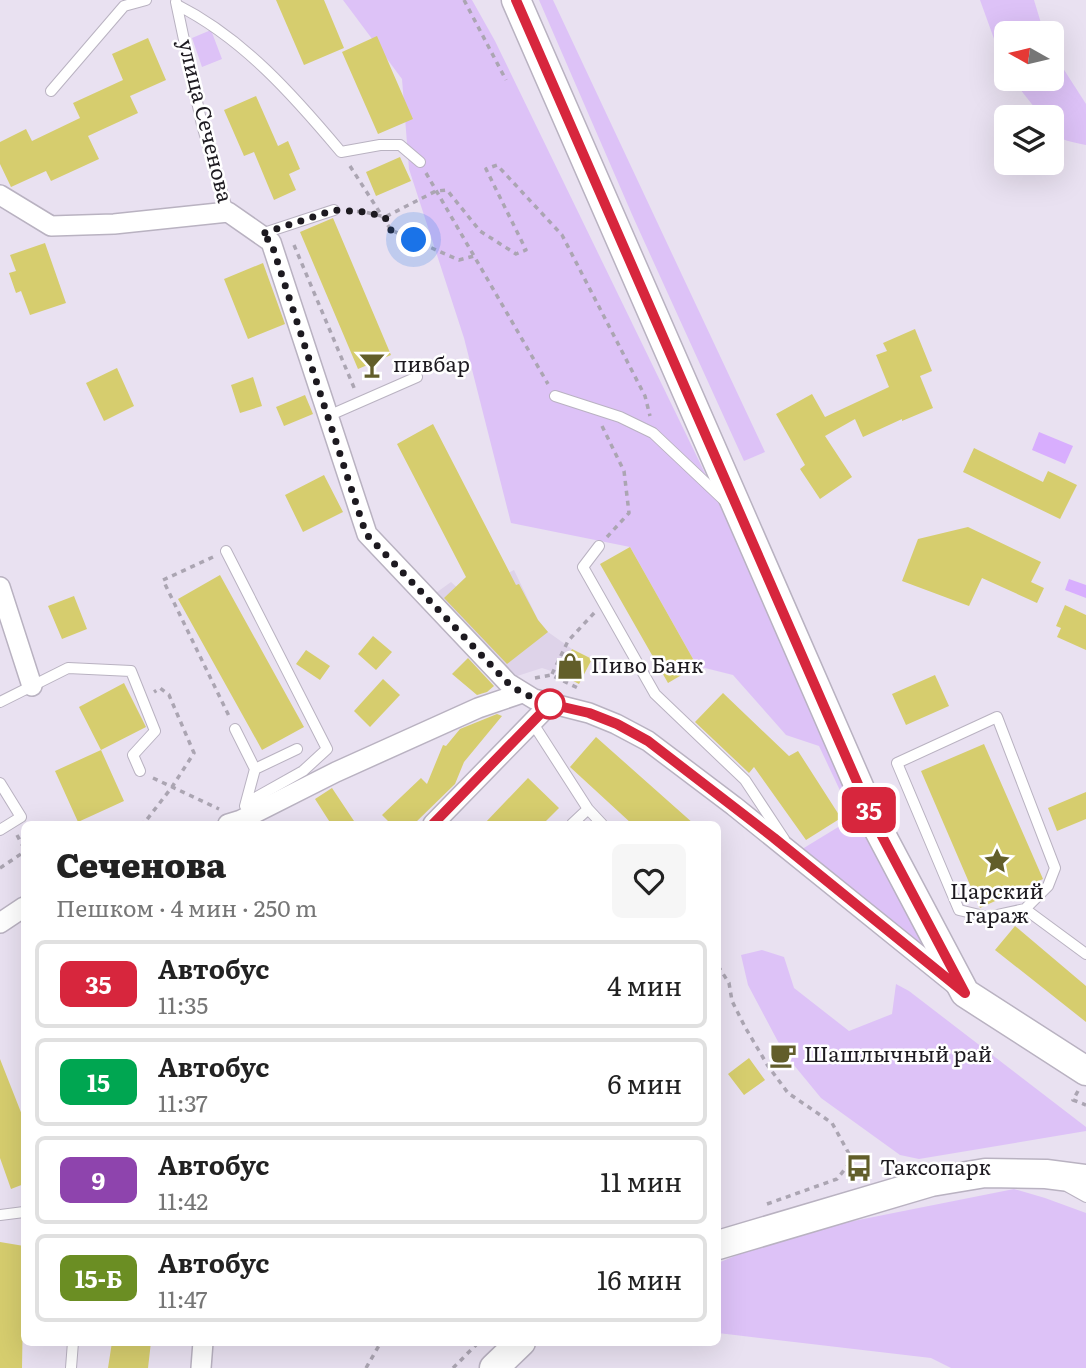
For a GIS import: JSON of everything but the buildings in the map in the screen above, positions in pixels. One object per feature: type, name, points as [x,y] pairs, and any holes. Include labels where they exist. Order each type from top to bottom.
[{"type":"main road","points":[[516,0],[874,821],[965,993],[1086,1071]]},
{"type":"main road","points":[[721,1232],[790,1208],[867,1187],[985,1161],[1086,1168]]},
{"type":"main road","points":[[721,1244],[931,1182],[985,1173],[1046,1174],[1086,1179]]},
{"type":"main road","points":[[474,1368],[497,1346]]},
{"type":"main road","points":[[494,1368],[517,1346]]},
{"type":"street","points":[[0,195],[51,226],[114,224],[228,212]]},
{"type":"street","name":"улица Сеченова","points":[[228,212],[271,242],[366,534],[494,668],[522,693],[550,704],[589,713],[648,741],[965,993]]},
{"type":"street","points":[[0,587],[32,686]]},
{"type":"street","points":[[235,815],[478,708],[522,693]]},
{"type":"street","points":[[436,821],[550,704]]},
{"type":"street","points":[[0,923],[21,909]]},
{"type":"street","points":[[201,1368],[203,1346]]},
{"type":"lane","points":[[51,91],[124,6],[146,0]]},
{"type":"lane","points":[[176,2],[227,35],[299,103],[341,152],[380,145],[400,145],[420,162]]},
{"type":"lane","name":"улица Сеченова","points":[[176,2],[202,125],[228,212]]},
{"type":"lane","points":[[261,234],[334,210]]},
{"type":"lane","points":[[328,416],[417,377]]},
{"type":"lane","points":[[555,396],[620,417],[653,433],[724,501],[737,505]]},
{"type":"lane","points":[[599,546],[583,567],[655,694],[745,780],[793,854]]},
{"type":"lane","points":[[226,551],[327,749],[303,771],[235,815]]},
{"type":"lane","points":[[0,702],[68,668],[131,671],[155,731],[133,755],[140,771]]},
{"type":"lane","points":[[1025,909],[1048,886],[1055,868],[997,717],[897,763],[959,910],[988,917],[1025,909],[1086,954]]},
{"type":"lane","points":[[532,722],[588,809],[599,821]]},
{"type":"lane","points":[[235,729],[255,769]]},
{"type":"lane","points":[[235,815],[255,769],[297,749]]},
{"type":"lane","points":[[0,783],[21,817],[0,830]]},
{"type":"lane","points":[[575,821],[588,809]]},
{"type":"lane","points":[[1046,1174],[1086,1197]]},
{"type":"lane","points":[[0,1215],[21,1212]]},
{"type":"lane","points":[[71,1368],[73,1346]]},
{"type":"path","points":[[464,0],[506,80]]},
{"type":"path","points":[[341,152],[391,230],[459,260],[474,256]]},
{"type":"path","points":[[420,162],[555,396]]},
{"type":"path","points":[[334,210],[365,212],[385,217],[436,191],[447,190],[480,231],[516,254],[526,250],[486,169],[497,165],[562,235],[645,396],[653,433]]},
{"type":"path","points":[[286,226],[360,401]]},
{"type":"path","points":[[593,408],[624,471],[629,513],[599,546]]},
{"type":"path","points":[[226,551],[163,580],[235,729]]},
{"type":"path","points":[[551,675],[568,641],[603,603]]},
{"type":"path","points":[[141,698],[160,688],[169,695],[194,753],[146,821]]},
{"type":"path","points":[[140,771],[235,815]]},
{"type":"path","points":[[0,868],[21,854]]},
{"type":"path","points":[[721,971],[729,983],[733,1001],[745,1027],[768,1066],[789,1093],[832,1123],[867,1187]]},
{"type":"path","points":[[765,1204],[837,1180],[853,1159]]},
{"type":"path","points":[[366,1368],[378,1346]]},
{"type":"path","points":[[453,1368],[475,1346]]},
{"type":"shaded area","points":[[343,0],[472,0],[495,41],[874,821],[965,993],[794,854],[853,818],[819,746],[786,735],[733,675],[697,666],[630,547],[511,523],[464,338],[409,169],[402,79]]},
{"type":"shaded area","points":[[539,0],[553,0],[765,452],[744,461],[634,219]]},
{"type":"shaded area","points":[[980,0],[1034,0],[1040,21],[994,21],[994,39]]},
{"type":"shaded area","points":[[211,30],[222,59],[202,67],[192,38]]},
{"type":"shaded area","points":[[1064,70],[1086,104],[1086,145],[1064,140],[1064,105],[1033,105],[1021,91],[1064,91]]},
{"type":"shaded area","points":[[1039,432],[1073,446],[1065,464],[1032,450]]},
{"type":"shaded area","points":[[514,570],[538,620],[548,632],[572,649],[560,674],[542,668],[511,678],[433,595],[451,582],[464,594]]},
{"type":"shaded area","points":[[1069,579],[1086,585],[1086,598],[1065,590]]},
{"type":"shaded area","points":[[762,950],[784,957],[794,988],[849,1031],[892,1014],[896,984],[909,991],[1086,1127],[1086,1131],[919,1159],[900,1155],[821,1098],[784,1053],[748,985],[741,955]]},
{"type":"shaded area","points":[[1014,1189],[1086,1213],[1086,1368],[951,1368],[931,1358],[721,1333],[721,1262],[788,1234]]},
{"type":"bus line","name":"35","points":[[436,821],[550,704],[589,713],[648,741],[734,806],[965,993],[874,821],[516,0]]},
{"type":"place","name":"пивбар","points":[[372,365]]},
{"type":"place","name":"Пиво Банк","points":[[570,666]]},
{"type":"place","name":"Царский гараж","points":[[997,861]]},
{"type":"place","name":"Шашлычный рай","points":[[783,1055]]},
{"type":"place","name":"Таксопарк","points":[[859,1168]]},
{"type":"route","points":[[414,240],[391,230],[385,217],[365,212],[334,210],[261,234],[271,242],[366,534],[508,683],[522,693],[550,704]]}]
